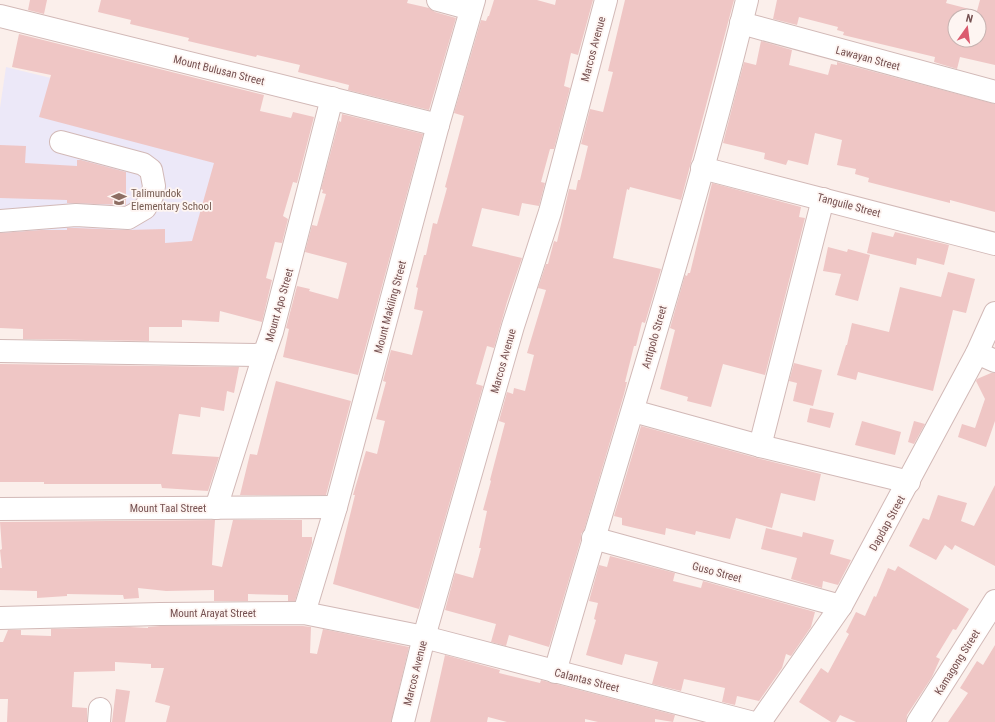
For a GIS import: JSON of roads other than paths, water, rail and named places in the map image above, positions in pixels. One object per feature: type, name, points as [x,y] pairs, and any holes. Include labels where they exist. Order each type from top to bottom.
[{"type":"street","points":[[0,11],[1,0]]},
{"type":"street","points":[[438,0],[472,4]]},
{"type":"street","name":"Marcos Avenue","points":[[403,722],[424,637],[512,326],[550,212],[606,0]]},
{"type":"street","name":"Antipolo Street","points":[[555,672],[593,538],[633,411],[702,168],[747,0]]},
{"type":"street","name":"Mount Makiling Street","points":[[304,613],[336,507],[438,124],[472,4]]},
{"type":"street","name":"Mount Bulusan Street","points":[[0,16],[438,124]]},
{"type":"street","name":"Lawayan Street","points":[[741,23],[995,92]]},
{"type":"street","name":"Mount Apo Street","points":[[216,508],[272,332],[332,98]]},
{"type":"street","points":[[0,221],[76,215],[128,218],[145,208],[152,196],[154,186],[151,170],[143,164],[61,142]]},
{"type":"street","name":"Tanguile Street","points":[[702,168],[823,198],[995,244]]},
{"type":"street","points":[[760,446],[823,198]]},
{"type":"street","name":"Dapdap Street","points":[[760,722],[841,606],[909,482],[986,357],[995,313]]},
{"type":"street","points":[[0,351],[264,355]]},
{"type":"street","points":[[633,411],[760,446],[909,482]]},
{"type":"street","name":"Mount Taal Street","points":[[0,509],[336,507]]},
{"type":"street","name":"Guso Street","points":[[593,538],[841,606]]},
{"type":"street","name":"Kamagong Street","points":[[918,722],[995,601]]},
{"type":"street","name":"Mount Arayat Street","points":[[0,618],[160,614],[304,613],[424,637]]},
{"type":"street","name":"Calantas Street","points":[[424,637],[750,722]]},
{"type":"place","name":"Talimundok Elementary School","points":[[119,199]]}]
